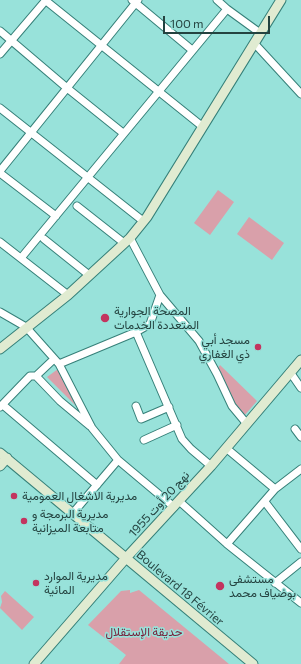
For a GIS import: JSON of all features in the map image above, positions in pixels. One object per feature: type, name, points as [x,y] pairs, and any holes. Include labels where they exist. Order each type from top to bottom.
[{"type":"main road","points":[[0,349],[68,295],[127,241],[147,217],[255,44],[260,32],[280,0]]},
{"type":"main road","name":"نهج 20 أوت 1955","points":[[34,664],[126,558],[177,504],[248,424],[301,360]]},
{"type":"main road","points":[[0,466],[3,456]]},
{"type":"main road","name":"Boulevard 18 Février","points":[[3,456],[253,664]]},
{"type":"street","points":[[0,54],[45,0],[203,127]]},
{"type":"street","points":[[217,0],[260,32]]},
{"type":"street","points":[[56,216],[0,172],[135,1],[192,50]]},
{"type":"street","points":[[21,258],[192,50],[228,9]]},
{"type":"street","points":[[0,31],[66,88],[123,133]]},
{"type":"street","points":[[255,44],[301,94]]},
{"type":"street","points":[[0,108],[143,221]]},
{"type":"street","points":[[77,206],[127,241],[160,295],[199,342],[217,374],[232,406],[248,424]]},
{"type":"street","points":[[44,239],[89,275]]},
{"type":"street","points":[[0,242],[68,295]]},
{"type":"street","points":[[97,485],[2,406],[30,376],[36,376],[56,362],[136,332],[150,324],[160,295]]},
{"type":"street","points":[[0,312],[26,327],[56,362],[92,428],[118,460],[177,504],[301,603]]},
{"type":"street","points":[[136,332],[182,439],[210,466]]},
{"type":"street","points":[[290,372],[301,388]]},
{"type":"street","points":[[36,376],[60,401],[92,428]]},
{"type":"street","points":[[136,406],[141,419],[169,407]]},
{"type":"street","points":[[144,440],[177,425]]},
{"type":"street","points":[[295,429],[301,437]]},
{"type":"street","points":[[226,448],[275,489]]},
{"type":"street","points":[[73,513],[118,460]]},
{"type":"street","points":[[227,544],[275,489],[301,469]]},
{"type":"street","points":[[265,502],[301,549]]},
{"type":"street","points":[[275,583],[301,562]]},
{"type":"green space","points":[[218,190],[234,202],[210,235],[194,223]]},
{"type":"green space","points":[[249,217],[284,243],[272,260],[237,234]]},
{"type":"green space","points":[[220,365],[257,401],[244,416],[234,405],[217,369]]},
{"type":"green space","points":[[58,369],[79,409],[47,377]]},
{"type":"green space","name":"حديقة الإستقلال","points":[[130,590],[130,593],[139,590],[229,664],[119,664],[126,655],[88,625],[121,591]]},
{"type":"green space","points":[[5,591],[34,617],[22,630],[0,608],[2,602],[1,596]]},
{"type":"place","name":"المصحة الجوارية المتعددة الخدمات","points":[[105,318]]},
{"type":"place","name":"مسجد أبي ذي الغفاري","points":[[258,347]]},
{"type":"place","name":"مديرية الاشغال العمومية","points":[[14,496]]},
{"type":"place","name":"مديرية البرمجة و متابعة الميزانية","points":[[24,521]]},
{"type":"place","name":"مديرية الموارد المائية","points":[[36,583]]},
{"type":"place","name":"مستشفى بوضياف محمد","points":[[220,586]]}]
